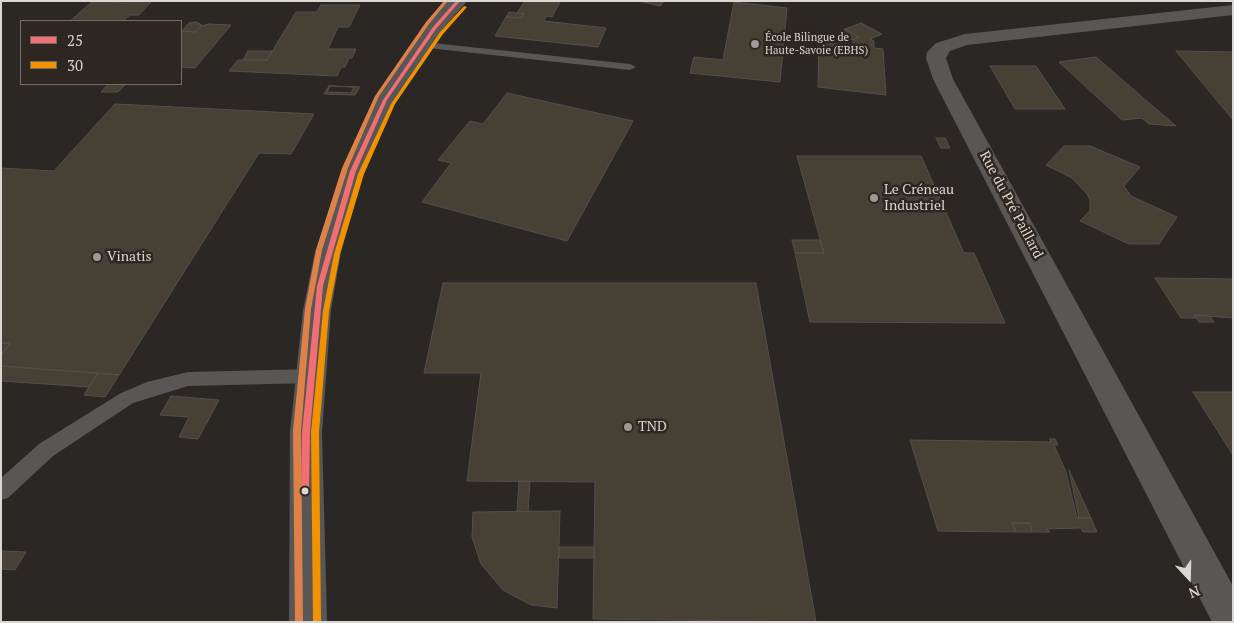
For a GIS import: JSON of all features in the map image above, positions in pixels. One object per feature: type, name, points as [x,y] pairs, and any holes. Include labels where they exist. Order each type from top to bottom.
[{"type":"street","points":[[308,622],[305,491],[311,376],[320,286],[328,252],[353,171],[386,100],[422,45],[455,2]]},
{"type":"street","name":"Rue du Pré Paillard","points":[[1232,622],[943,79],[936,58],[937,52],[943,46],[965,40],[1233,10]]},
{"type":"lane","points":[[422,45],[630,67]]},
{"type":"lane","points":[[1,491],[46,450],[95,418],[147,390],[188,379],[311,376]]},
{"type":"building","points":[[93,1],[152,1],[139,15],[130,15],[124,20],[71,20]]},
{"type":"building","points":[[525,1],[560,2],[552,17],[546,16],[544,21],[606,28],[598,47],[495,36],[506,17],[521,18],[524,14],[517,13]]},
{"type":"building","points":[[639,1],[664,1],[660,6]]},
{"type":"building","name":"École Bilingue de Haute-Savoie (EBHS)","points":[[734,2],[787,8],[780,82],[690,73],[694,57],[723,60]]},
{"type":"building","points":[[321,5],[360,5],[349,27],[338,27],[328,49],[356,49],[345,67],[341,67],[337,76],[229,71],[238,60],[267,60],[296,12],[317,12]]},
{"type":"building","points":[[509,12],[524,14],[521,18],[506,17]]},
{"type":"building","points":[[196,22],[202,25],[196,32],[182,31],[189,23]]},
{"type":"building","points":[[861,23],[882,34],[870,39],[874,41],[874,48],[883,49],[886,95],[818,87],[819,42],[853,45],[853,40],[859,37],[845,29]]},
{"type":"building","points":[[209,24],[231,25],[195,68],[182,67],[182,31],[196,32],[201,26]]},
{"type":"building","points":[[845,29],[859,37],[853,40],[839,32]]},
{"type":"building","points":[[248,51],[272,51],[267,60],[243,60]]},
{"type":"building","points":[[1176,51],[1233,52],[1233,120]]},
{"type":"building","points":[[1096,57],[1176,126],[1149,124],[1142,118],[1122,120],[1059,62]]},
{"type":"building","points":[[990,66],[1036,66],[1065,109],[1015,109]]},
{"type":"building","points":[[107,85],[125,85],[118,92],[101,92]]},
{"type":"building","points":[[329,86],[360,87],[355,95],[324,94]]},
{"type":"building","points":[[330,86],[354,87],[351,93],[327,92]]},
{"type":"building","points":[[507,93],[633,121],[567,241],[422,202],[451,163],[438,160],[470,121],[483,124]]},
{"type":"building","name":"Vinatis","points":[[115,104],[314,114],[291,154],[259,153],[119,375],[1,366],[1,355],[10,343],[1,343],[1,168],[54,171]]},
{"type":"building","points":[[936,138],[945,138],[950,148],[941,148]]},
{"type":"building","points":[[1064,146],[1090,146],[1140,167],[1124,186],[1131,196],[1177,217],[1159,244],[1129,244],[1080,221],[1090,211],[1090,200],[1087,194],[1072,178],[1046,165]]},
{"type":"building","name":"Le Créneau Industriel","points":[[797,156],[921,156],[964,253],[974,253],[1005,323],[810,322],[795,253],[824,253]]},
{"type":"building","points":[[792,240],[820,240],[824,253],[795,253]]},
{"type":"building","points":[[1155,278],[1233,279],[1233,318],[1194,315],[1197,318],[1181,318]]},
{"type":"building","name":"TND","points":[[443,283],[756,283],[816,622],[593,619],[595,482],[467,481],[481,373],[424,373]]},
{"type":"building","points":[[1194,315],[1209,315],[1214,322],[1199,322]]},
{"type":"building","points":[[1,343],[10,343],[1,355]]},
{"type":"building","points":[[1,366],[98,373],[89,387],[1,381]]},
{"type":"building","points":[[98,373],[119,375],[105,397],[84,395]]},
{"type":"building","points":[[1193,392],[1233,392],[1233,455]]},
{"type":"building","points":[[171,396],[219,400],[198,439],[179,437],[189,417],[160,415]]},
{"type":"building","points":[[1050,439],[1055,439],[1058,445],[1054,445],[1066,472],[1077,518],[1091,518],[1097,532],[1083,532],[1081,528],[1047,529],[1050,532],[1032,532],[1030,523],[1012,523],[1016,532],[938,531],[910,440],[1051,442]]},
{"type":"building","points":[[1069,470],[1091,518],[1079,518]]},
{"type":"building","points":[[519,481],[530,481],[528,512],[517,511]]},
{"type":"building","points":[[560,511],[557,608],[531,605],[503,590],[481,564],[472,537],[473,512]]},
{"type":"building","points":[[1012,523],[1030,523],[1032,532],[1016,532]]},
{"type":"building","points":[[559,547],[594,547],[594,558],[559,558]]},
{"type":"building","points":[[1,551],[26,552],[15,570],[1,569]]},
{"type":"transit line","points":[[299,622],[297,431],[308,309],[319,250],[345,168],[377,96],[427,23],[446,1]]},
{"type":"transit line","name":"25","points":[[305,491],[306,432],[320,286],[353,171],[385,100],[434,28],[458,1]]},
{"type":"transit line","name":"30","points":[[317,622],[315,432],[326,311],[337,254],[361,174],[393,104],[441,33],[465,7]]},
{"type":"place","name":"École Bilingue de Haute-Savoie (EBHS)","points":[[755,44]]},
{"type":"place","name":"Le Créneau Industriel","points":[[874,198]]},
{"type":"place","name":"Vinatis","points":[[97,257]]},
{"type":"place","name":"TND","points":[[628,427]]}]
